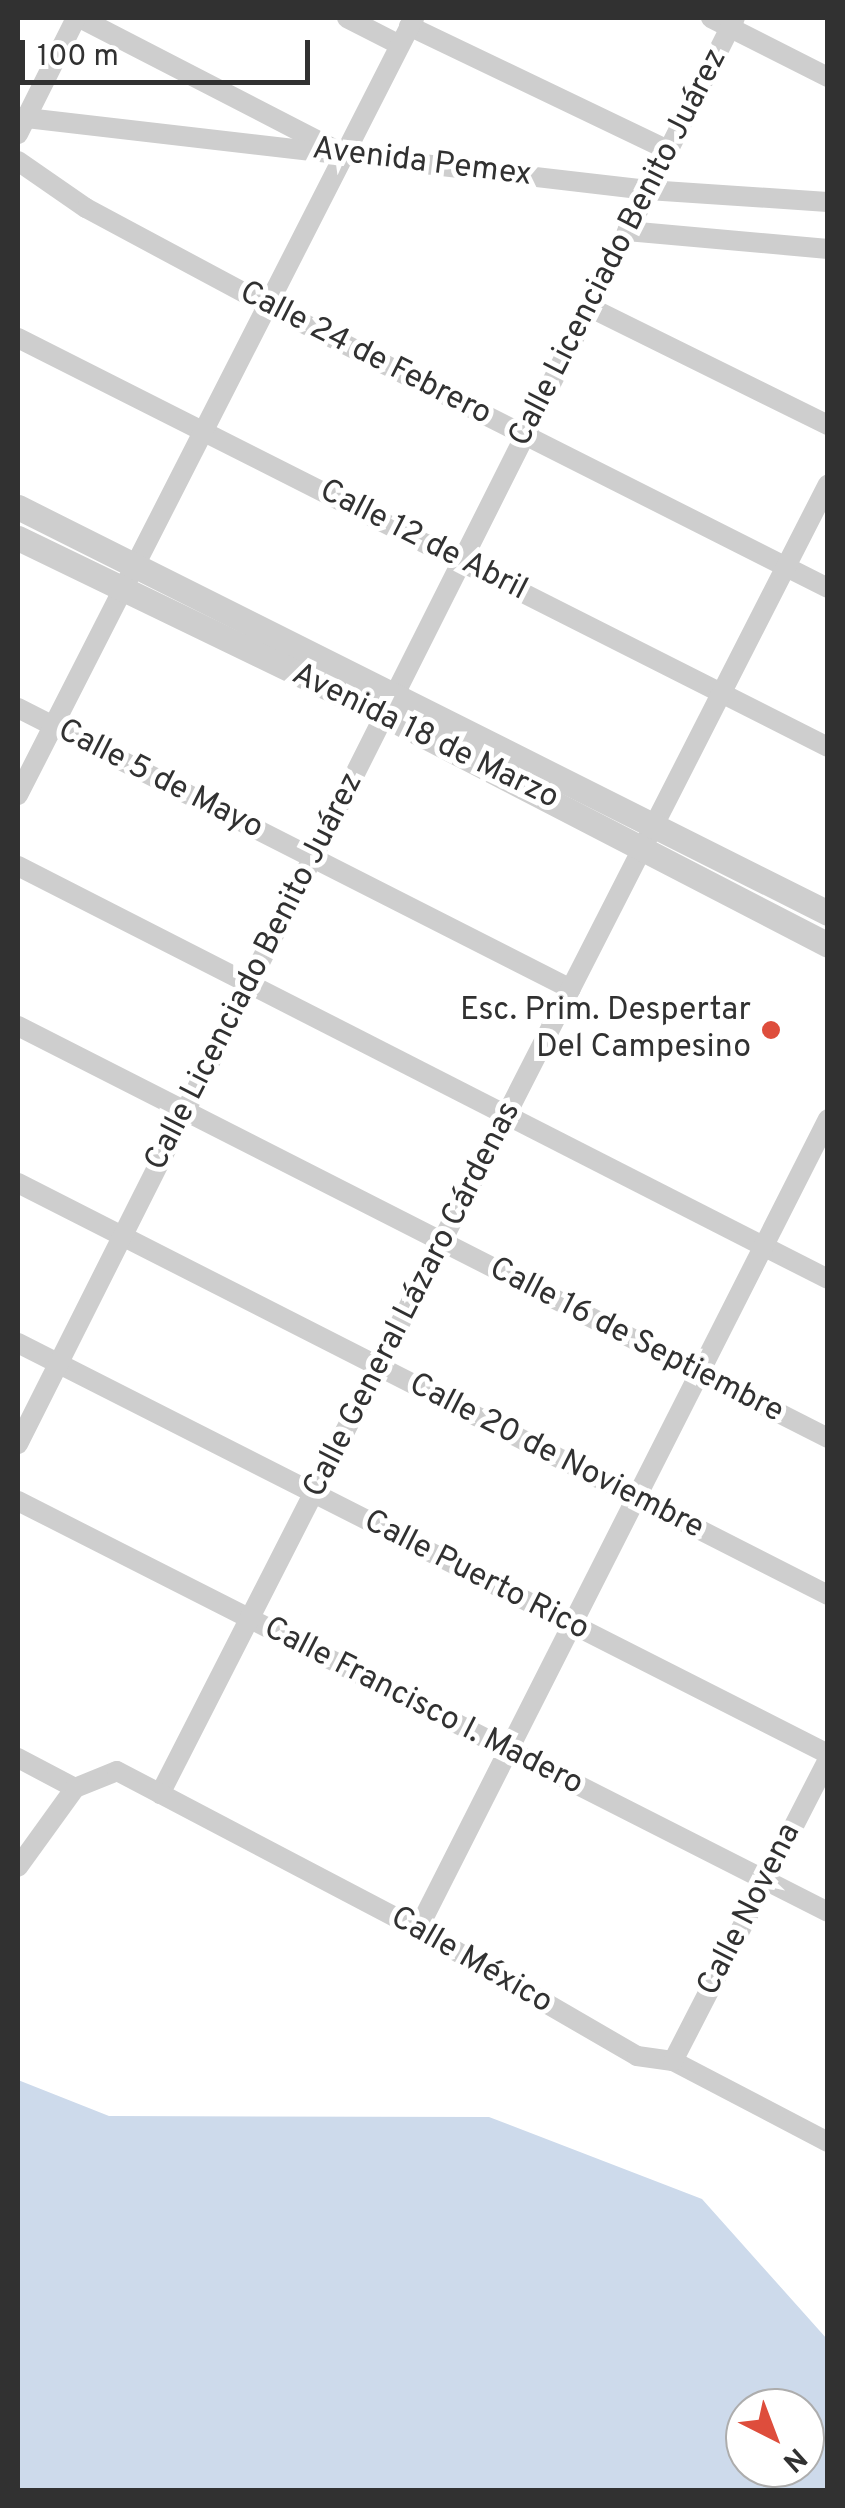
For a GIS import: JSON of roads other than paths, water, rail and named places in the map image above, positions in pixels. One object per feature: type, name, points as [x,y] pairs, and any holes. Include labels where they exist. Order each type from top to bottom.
[{"type":"street","points":[[20,122],[78,18],[343,154]]},
{"type":"street","points":[[347,18],[408,29],[668,150]]},
{"type":"street","points":[[725,21],[828,76]]},
{"type":"street","name":"Calle Licenciado Benito Juárez","points":[[18,1444],[628,231],[725,21]]},
{"type":"street","points":[[18,795],[408,29]]},
{"type":"street","name":"Avenida Pemex","points":[[20,122],[648,190],[828,202]]},
{"type":"street","name":"Calle 24 de Febrero","points":[[18,161],[86,208],[268,305],[828,588]]},
{"type":"street","points":[[628,231],[828,249]]},
{"type":"street","points":[[589,307],[828,425]]},
{"type":"street","name":"Calle 12 de Abril","points":[[18,338],[828,747]]},
{"type":"street","name":"Calle General Lázaro Cárdenas","points":[[160,1794],[828,484]]},
{"type":"street","name":"Avenida 18 de Marzo","points":[[18,507],[388,706],[649,835],[828,912]]},
{"type":"street","name":"Avenida 18 de Marzo","points":[[18,538],[122,592],[388,706]]},
{"type":"street","name":"Calle 5 de Mayo","points":[[18,708],[571,989]]},
{"type":"street","name":"Avenida 18 de Marzo","points":[[649,835],[828,945]]},
{"type":"street","points":[[18,866],[828,1279]]},
{"type":"street","name":"Calle 16 de Septiembre","points":[[18,1026],[828,1438]]},
{"type":"street","points":[[418,1929],[828,1119]]},
{"type":"street","name":"Calle 20 de Noviembre","points":[[18,1183],[828,1594]]},
{"type":"street","name":"Calle Puerto Rico","points":[[18,1343],[828,1757]]},
{"type":"street","name":"Calle Francisco I. Madero","points":[[18,1501],[828,1912]]},
{"type":"street","name":"Calle Novena","points":[[673,2062],[828,1757]]},
{"type":"street","points":[[18,1758],[76,1788],[18,1867]]},
{"type":"street","name":"Calle México","points":[[76,1788],[116,1771],[418,1929],[637,2056],[673,2062],[828,2142]]},
{"type":"water","points":[[18,2080],[109,2116],[489,2117],[702,2199],[827,2339],[827,2490],[18,2490]]},
{"type":"place","name":"Esc. Prim. Despertar Del Campesino","points":[[771,1030]]}]
